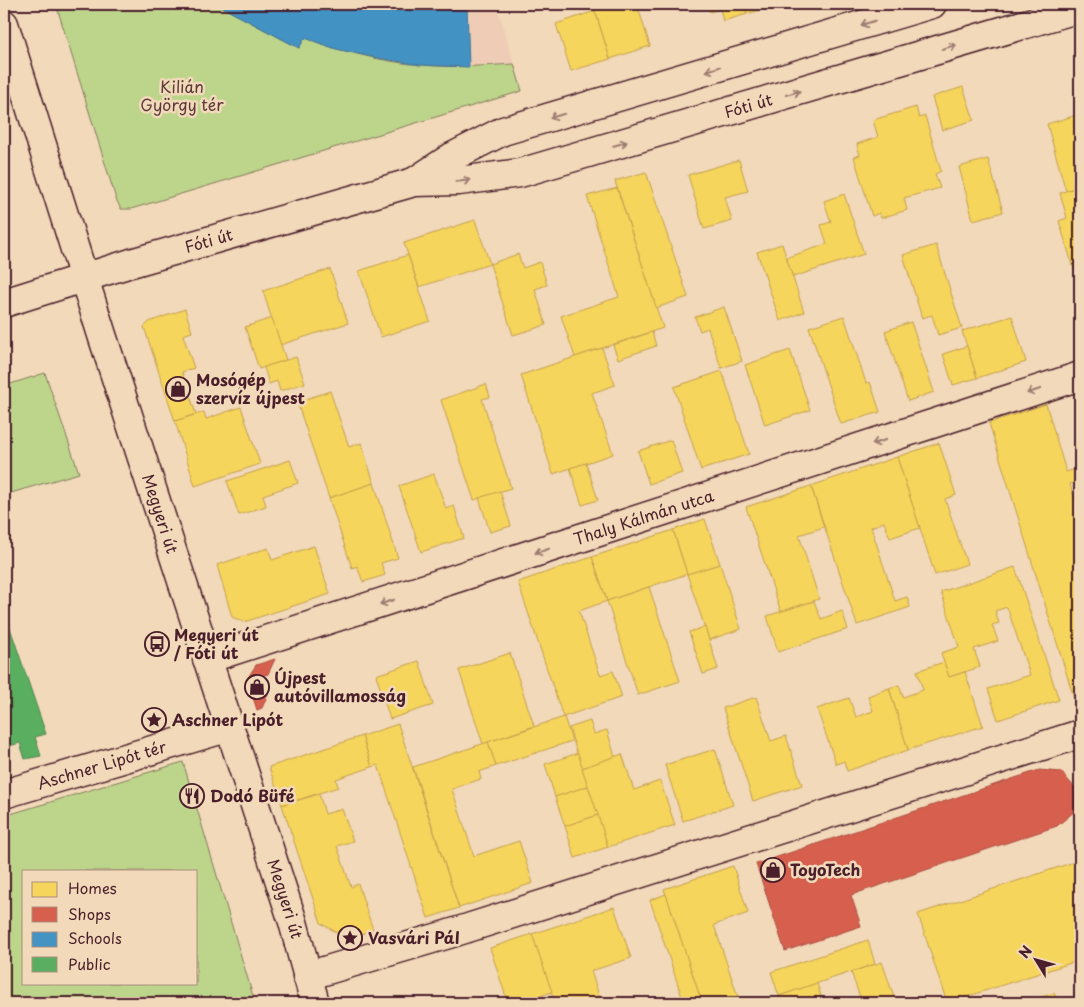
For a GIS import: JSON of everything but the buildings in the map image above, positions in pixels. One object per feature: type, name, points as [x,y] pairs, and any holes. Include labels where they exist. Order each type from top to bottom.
[{"type":"street","name":"Fóti út","points":[[414,182],[452,157],[503,131],[932,4]]},
{"type":"street","name":"Fóti út","points":[[4,303],[414,182],[459,181],[520,173],[1080,8]]},
{"type":"street","name":"Megyeri út","points":[[4,24],[84,278],[293,922],[314,1003]]},
{"type":"street","name":"Thaly Kálmán utca","points":[[207,659],[1080,376]]},
{"type":"street","name":"Aschner Lipót tér","points":[[4,794],[230,727]]},
{"type":"street","points":[[308,976],[449,934],[1080,734]]},
{"type":"shaded area","points":[[216,4],[496,4],[514,64],[469,67],[420,65],[336,49],[305,38],[299,48]]},
{"type":"green space","name":"Kilián György tér","points":[[56,4],[216,4],[299,48],[305,38],[362,55],[406,64],[456,67],[514,64],[522,91],[131,209],[121,209],[116,199]]},
{"type":"green space","points":[[45,373],[79,473],[4,495],[4,386]]},
{"type":"green space","points":[[183,762],[255,1003],[4,1003],[4,816]]},
{"type":"place","name":"Mosógép szervíz újpest","points":[[178,389]]},
{"type":"place","name":"Megyeri út / Fóti út","points":[[157,644]]},
{"type":"place","name":"Újpest autóvillamosság","points":[[257,687]]},
{"type":"place","name":"Aschner Lipót","points":[[154,720]]},
{"type":"place","name":"Dodó Büfé","points":[[192,796]]},
{"type":"place","name":"ToyoTech","points":[[773,870]]},
{"type":"place","name":"Vasvári Pál","points":[[350,938]]}]
